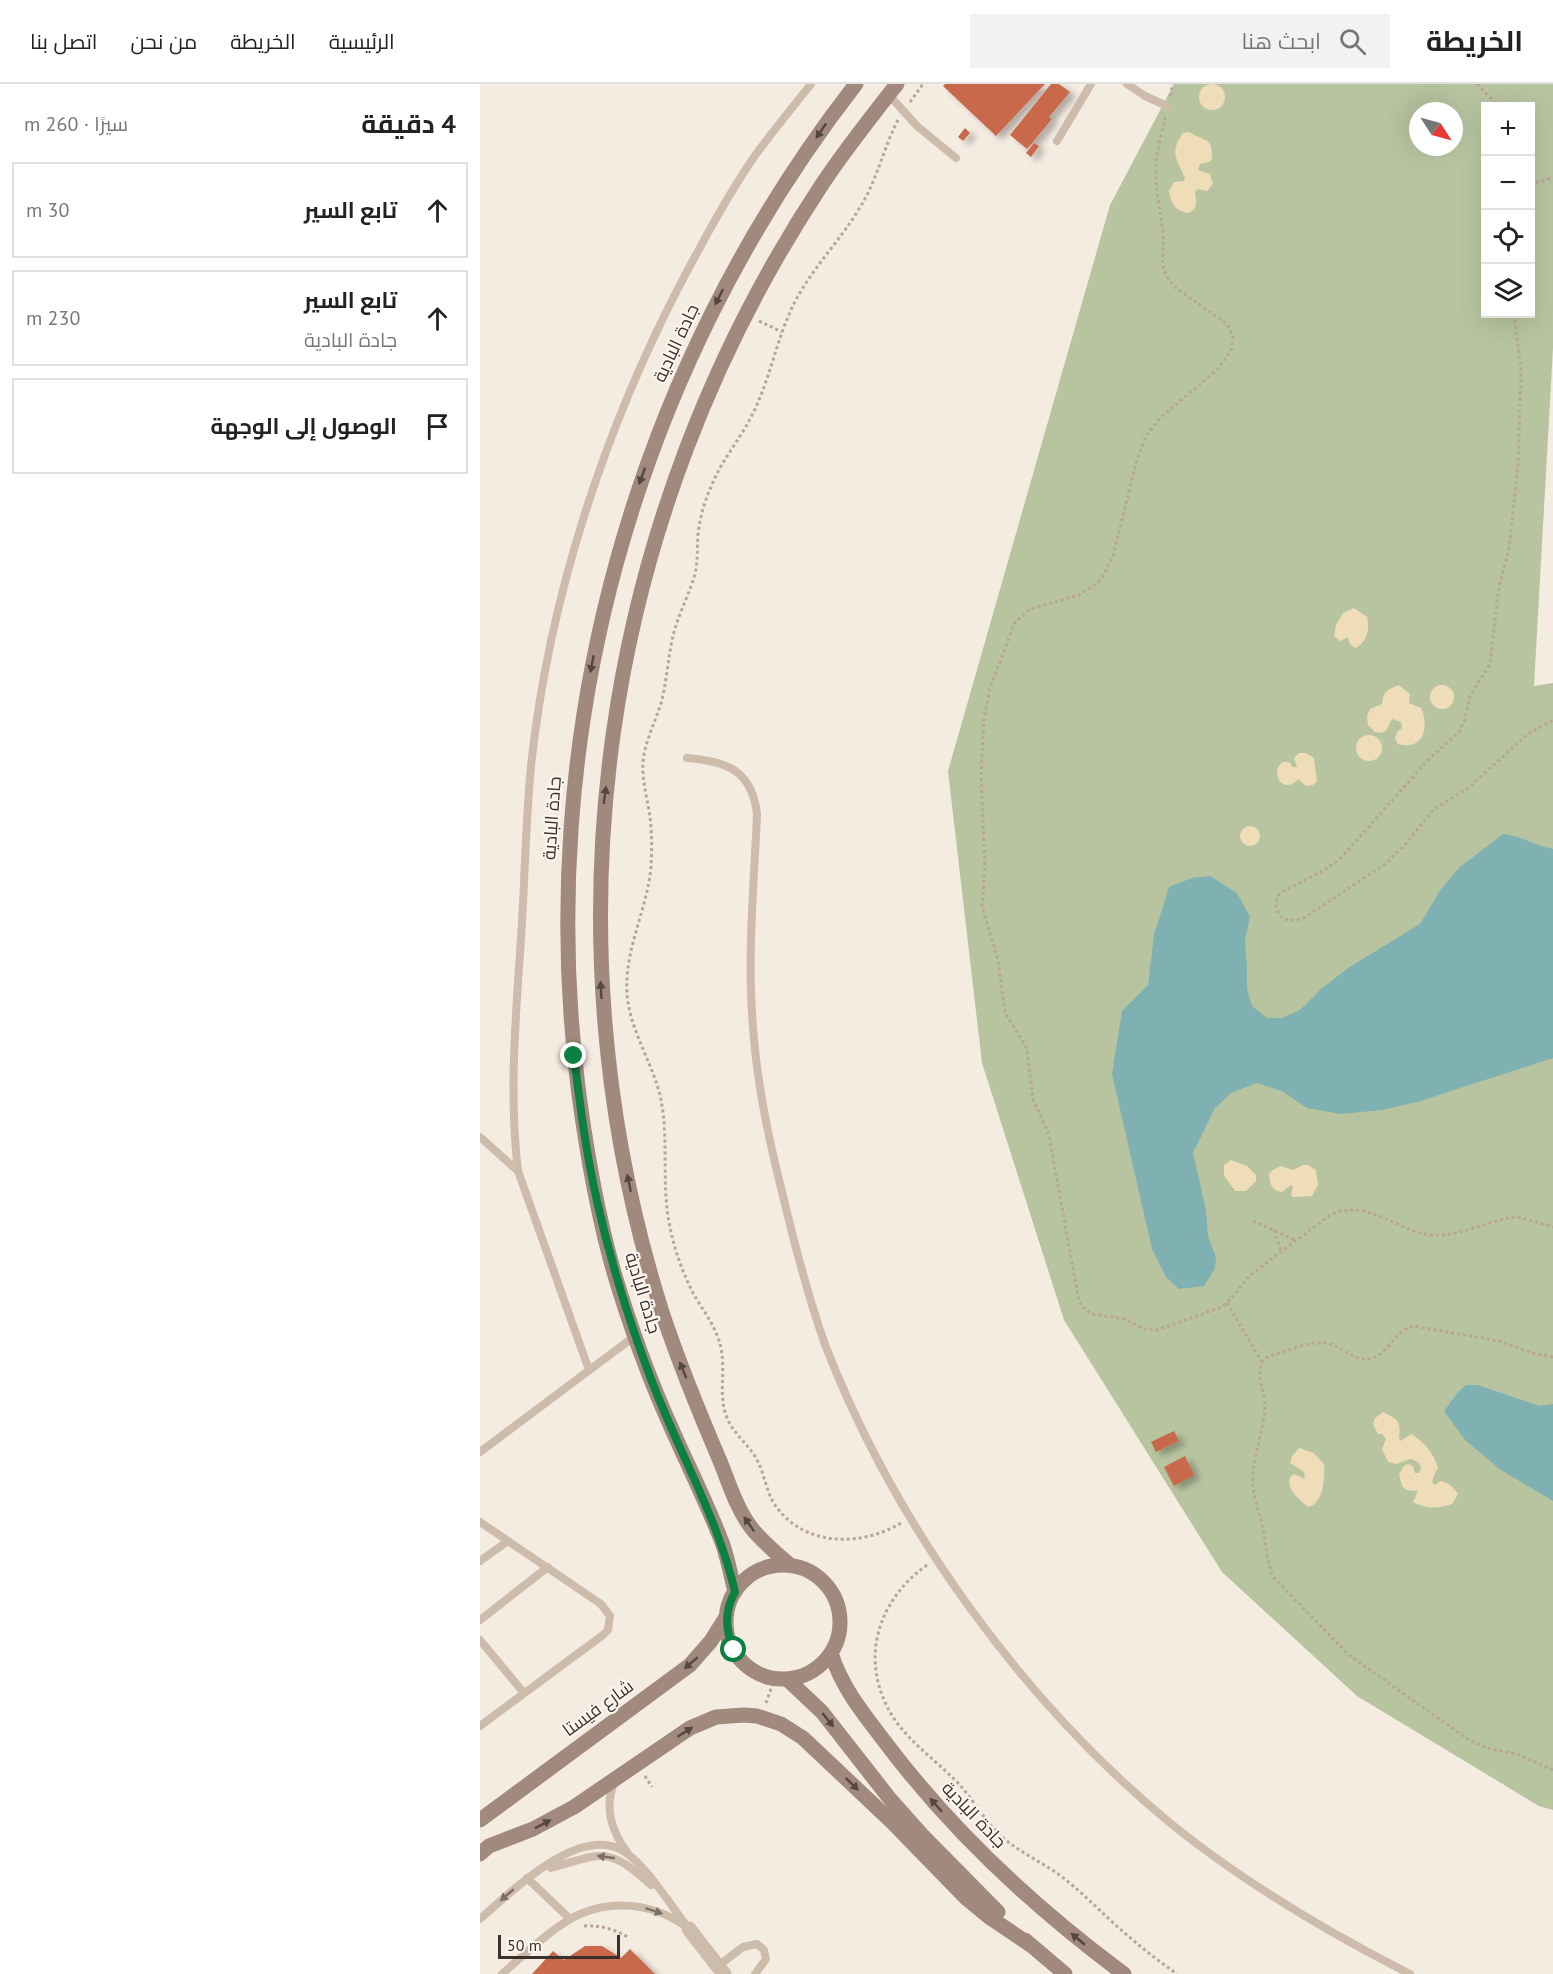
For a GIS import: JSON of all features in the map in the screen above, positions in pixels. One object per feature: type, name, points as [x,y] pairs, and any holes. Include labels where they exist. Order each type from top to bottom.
[{"type":"street","name":"جادة البادية","points":[[735,1592],[721,1540],[665,1415],[635,1336],[613,1269],[596,1199],[583,1128],[568,984],[569,840],[575,768],[585,697],[599,626],[620,546],[656,438],[688,362],[724,288],[792,174],[856,84]]},
{"type":"street","name":"جادة البادية","points":[[790,1565],[762,1541],[740,1510],[675,1353],[640,1234],[616,1114],[602,996],[599,932],[604,804],[622,677],[635,614],[652,552],[682,462],[719,373],[782,249],[821,186],[864,125],[893,89]]},
{"type":"street","points":[[780,1564],[790,1565],[804,1568],[817,1575],[828,1585],[840,1611],[841,1625],[838,1640],[831,1653],[812,1671],[786,1679],[762,1675],[741,1661],[728,1638],[726,1617],[730,1599],[750,1576],[759,1570],[780,1564]]},
{"type":"street","name":"شارع فيستا","points":[[480,1820],[690,1665],[711,1641],[726,1617]]},
{"type":"street","name":"جادة البادية","points":[[831,1653],[839,1677],[853,1700],[913,1779],[971,1843],[1051,1916],[1124,1974]]},
{"type":"street","points":[[786,1679],[822,1712],[890,1799],[922,1835],[1032,1946],[1065,1974]]},
{"type":"street","points":[[484,1850],[554,1819],[690,1728],[716,1717],[757,1716],[781,1724],[815,1748],[966,1898],[989,1917],[1032,1946]]},
{"type":"street","points":[[689,1929],[721,1970]]},
{"type":"lane","points":[[589,1370],[518,1171],[514,1138],[513,1078],[531,766],[545,674],[565,583],[592,493],[624,406],[662,320],[705,237],[754,158],[811,84]]},
{"type":"lane","points":[[1058,141],[1092,84]]},
{"type":"lane","points":[[1127,84],[1145,96],[1167,106]]},
{"type":"lane","points":[[893,89],[903,112],[924,133],[957,158]]},
{"type":"lane","points":[[687,758],[713,760],[732,768],[747,783],[756,803],[751,937],[752,1015],[758,1071],[774,1160],[806,1282],[826,1346],[871,1444],[910,1517],[935,1559],[996,1643],[1080,1740],[1134,1791],[1200,1846],[1279,1901],[1334,1934],[1410,1974]]},
{"type":"lane","points":[[480,1137],[518,1171]]},
{"type":"lane","points":[[480,1452],[635,1336]]},
{"type":"lane","points":[[480,1522],[601,1604],[608,1610],[610,1623],[603,1635],[480,1726]]},
{"type":"lane","points":[[480,1561],[508,1541]]},
{"type":"lane","points":[[480,1620],[548,1567]]},
{"type":"lane","points":[[480,1640],[524,1693]]},
{"type":"lane","points":[[618,1777],[610,1795],[610,1812],[615,1832],[632,1858],[644,1870],[689,1929]]},
{"type":"lane","points":[[480,1919],[527,1878],[571,1852],[591,1844],[613,1846],[632,1858]]},
{"type":"lane","points":[[538,1871],[588,1856],[610,1856],[630,1866],[664,1896]]},
{"type":"lane","points":[[527,1878],[570,1919]]},
{"type":"lane","points":[[502,1974],[570,1919],[614,1905],[648,1909],[667,1916],[689,1929]]},
{"type":"lane","points":[[721,1970],[747,1944],[756,1944],[764,1950],[766,1959],[755,1974]]},
{"type":"path","points":[[910,1517],[883,1533],[862,1539],[825,1538],[799,1527],[779,1509],[771,1498],[758,1462],[730,1424],[723,1404],[724,1370],[721,1345],[685,1275],[672,1236],[666,1198],[664,1116],[654,1075],[634,1026],[627,994],[630,956],[645,900],[651,865],[651,830],[643,773],[644,752],[662,702],[673,635],[694,575],[698,536],[705,502],[718,470],[762,396],[782,332],[809,277],[861,207],[881,165],[891,135],[903,112],[923,84]]},
{"type":"path","points":[[1173,84],[1156,163],[1157,200],[1163,238],[1162,264],[1175,288],[1227,324],[1233,337],[1232,351],[1222,364],[1160,418],[1146,436],[1137,459],[1113,556],[1104,575],[1097,583],[1079,595],[1030,609],[1020,616],[1011,628],[990,688],[984,718],[981,775],[985,866],[982,907],[998,960],[1005,1012],[1027,1049],[1033,1099],[1051,1142],[1079,1302],[1092,1314],[1125,1319],[1152,1331],[1227,1303],[1247,1278],[1330,1215],[1344,1211],[1377,1215],[1432,1235],[1450,1233],[1514,1217],[1553,1227]]},
{"type":"path","points":[[1477,84],[1494,102]]},
{"type":"path","points":[[1535,183],[1553,178]]},
{"type":"path","points":[[747,315],[782,332]]},
{"type":"path","points":[[1515,318],[1521,369],[1518,467],[1509,548],[1499,588],[1492,658],[1488,670],[1470,696],[1465,719],[1454,737],[1428,760],[1340,859],[1280,893],[1276,902],[1278,912],[1290,921],[1304,918],[1385,864],[1404,846],[1434,809],[1468,788],[1528,734],[1553,720]]},
{"type":"path","points":[[1253,1221],[1296,1241]]},
{"type":"path","points":[[1274,1230],[1282,1252]]},
{"type":"path","points":[[1227,1303],[1262,1362]]},
{"type":"path","points":[[1553,1357],[1532,1353],[1499,1341],[1414,1326],[1401,1330],[1380,1353],[1369,1359],[1359,1358],[1334,1345],[1321,1342],[1267,1358],[1259,1369],[1265,1405],[1253,1472],[1253,1489],[1263,1526],[1268,1563],[1274,1578],[1349,1655],[1470,1740],[1487,1748],[1517,1754],[1553,1770]]},
{"type":"path","points":[[935,1559],[902,1586],[881,1621],[876,1641],[875,1662],[878,1683],[885,1702],[918,1748],[956,1781],[1000,1836],[1065,1879],[1129,1937],[1177,1974]]},
{"type":"path","points":[[580,1926],[597,1925],[628,1936]]},
{"type":"green space","points":[[1174,84],[1553,84],[1553,348],[1534,686],[1553,683],[1553,1810],[1539,1806],[1357,1696],[1222,1572],[1064,1320],[982,1063],[948,771],[1110,205]]},
{"type":"sand","points":[[1212,84],[1221,88],[1225,97],[1221,106],[1212,110],[1203,106],[1199,97],[1203,88]]},
{"type":"sand","points":[[1189,132],[1211,146],[1212,159],[1200,164],[1198,170],[1210,174],[1213,184],[1207,191],[1198,189],[1195,192],[1195,207],[1188,213],[1174,206],[1169,191],[1174,182],[1184,181],[1185,178],[1175,151],[1183,133]]},
{"type":"sand","points":[[1354,608],[1367,617],[1368,626],[1365,639],[1355,648],[1350,644],[1348,637],[1340,641],[1334,636],[1336,625],[1343,613]]},
{"type":"sand","points":[[1399,685],[1410,694],[1409,703],[1421,708],[1424,715],[1422,736],[1413,744],[1398,744],[1395,738],[1397,732],[1402,728],[1401,722],[1392,719],[1386,730],[1382,732],[1375,732],[1368,725],[1367,716],[1370,709],[1382,704],[1387,691]]},
{"type":"sand","points":[[1442,685],[1451,688],[1454,697],[1451,706],[1442,709],[1433,706],[1430,697],[1433,688]]},
{"type":"sand","points":[[1369,735],[1378,739],[1382,748],[1378,757],[1369,761],[1360,757],[1356,748],[1360,739]]},
{"type":"sand","points":[[1299,753],[1306,753],[1314,758],[1317,781],[1313,785],[1306,786],[1298,779],[1287,785],[1278,779],[1277,769],[1282,762],[1289,762],[1293,767],[1297,767],[1294,758]]},
{"type":"sand","points":[[1246,826],[1254,826],[1260,832],[1260,840],[1254,846],[1246,846],[1240,840],[1240,832]]},
{"type":"sand","points":[[1231,1160],[1247,1166],[1256,1175],[1256,1181],[1246,1191],[1235,1191],[1224,1175],[1224,1165]]},
{"type":"sand","points":[[1303,1165],[1316,1170],[1318,1185],[1312,1196],[1293,1197],[1291,1185],[1282,1192],[1275,1190],[1269,1174],[1273,1170],[1281,1166],[1293,1170]]},
{"type":"sand","points":[[1383,1412],[1399,1424],[1401,1441],[1411,1434],[1428,1448],[1438,1468],[1432,1482],[1435,1485],[1441,1481],[1455,1489],[1458,1494],[1452,1504],[1432,1507],[1413,1502],[1418,1491],[1406,1490],[1402,1486],[1399,1474],[1408,1464],[1413,1466],[1415,1473],[1421,1470],[1420,1466],[1410,1459],[1396,1464],[1388,1462],[1382,1449],[1386,1439],[1382,1434],[1378,1434],[1373,1424],[1375,1418]]},
{"type":"sand","points":[[1299,1448],[1314,1453],[1324,1464],[1324,1483],[1320,1496],[1313,1505],[1308,1507],[1294,1494],[1289,1482],[1290,1477],[1294,1474],[1305,1479],[1304,1472],[1290,1463],[1292,1456]]},
{"type":"water","points":[[1503,834],[1553,849],[1553,1058],[1417,1102],[1382,1110],[1341,1114],[1307,1108],[1282,1091],[1257,1083],[1231,1093],[1215,1108],[1193,1153],[1206,1210],[1208,1236],[1216,1257],[1215,1268],[1204,1286],[1179,1289],[1166,1277],[1152,1249],[1112,1074],[1122,1011],[1148,985],[1154,935],[1169,887],[1192,878],[1210,876],[1237,893],[1250,917],[1245,940],[1247,989],[1252,1006],[1267,1018],[1282,1018],[1300,1010],[1320,990],[1348,968],[1420,924],[1441,889],[1460,867]]},
{"type":"water","points":[[1466,1385],[1478,1385],[1539,1406],[1553,1404],[1553,1501],[1501,1470],[1465,1440],[1444,1411]]},
{"type":"building","points":[[945,84],[1045,84],[996,136],[943,86]]},
{"type":"building","points":[[1051,84],[1059,84],[1070,92],[1049,117],[1052,119],[1027,149],[1010,135]]},
{"type":"building","points":[[965,128],[970,133],[963,141],[958,137]]},
{"type":"building","points":[[1034,143],[1039,146],[1031,157],[1026,153]]},
{"type":"building","points":[[1174,1431],[1179,1441],[1156,1452],[1151,1442]]},
{"type":"building","points":[[1185,1456],[1194,1475],[1174,1486],[1164,1467]]},
{"type":"building","points":[[585,1946],[602,1946],[621,1958],[630,1949],[655,1974],[532,1974],[553,1951],[564,1960]]},
{"type":"route","points":[[574,1056],[583,1128],[596,1199],[613,1269],[648,1373],[721,1540],[735,1592],[730,1599],[726,1617],[728,1638],[734,1650]]}]
